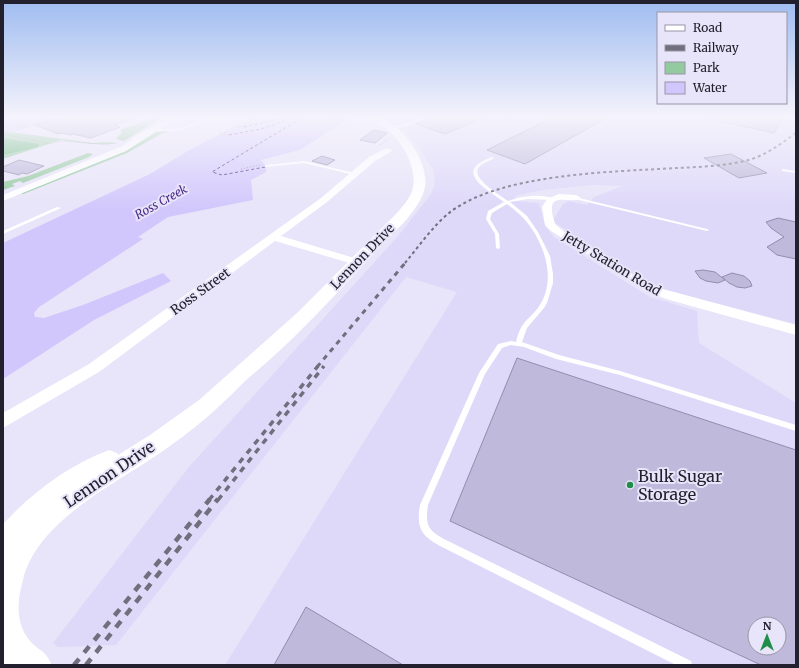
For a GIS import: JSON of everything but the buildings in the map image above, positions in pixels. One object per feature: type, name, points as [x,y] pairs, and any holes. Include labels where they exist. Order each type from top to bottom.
[{"type":"street","points":[[3,194],[92,159],[116,147]]},
{"type":"street","points":[[3,198],[104,158],[127,147]]},
{"type":"street","name":"Lennon Drive","points":[[22,661],[10,642],[6,632],[4,611],[6,592],[16,562],[36,530],[67,500],[106,473],[149,448],[205,406],[289,331],[357,262],[407,210],[415,198],[420,186],[420,174],[417,164],[408,147]]},
{"type":"street","name":"Ross Street","points":[[4,421],[94,368],[324,200],[375,157],[388,151]]},
{"type":"street","points":[[553,199],[562,197],[576,198]]},
{"type":"street","name":"Jetty Station Road","points":[[553,199],[548,202],[547,207],[549,222],[552,226],[651,290],[796,330]]},
{"type":"street","points":[[273,237],[357,262]]},
{"type":"street","name":"Lennon Drive","points":[[3,545],[30,512],[58,489],[84,472],[148,436],[230,383]]},
{"type":"lane","points":[[492,158],[480,164],[476,170],[476,177],[481,184],[516,207],[531,224],[550,262],[552,273],[550,287],[544,303],[524,326],[520,344]]},
{"type":"lane","points":[[266,166],[304,162],[354,174]]},
{"type":"lane","points":[[783,170],[796,172]]},
{"type":"lane","points":[[498,248],[497,234],[488,219],[490,212],[504,203],[519,198],[534,197],[553,199]]},
{"type":"lane","points":[[576,198],[707,230]]},
{"type":"lane","points":[[3,233],[59,208]]},
{"type":"lane","points":[[687,665],[432,537],[424,529],[422,519],[424,505],[482,373],[500,346],[512,343],[520,344],[558,357],[649,382],[796,428]]},
{"type":"path","points":[[241,169],[261,165]]},
{"type":"shaded area","points":[[418,147],[796,147],[796,324],[653,287],[554,222],[554,219],[563,204],[569,201],[587,205],[594,197],[623,186],[592,185],[543,190],[514,196],[517,201],[539,203],[545,226],[554,237],[650,297],[697,311],[699,343],[796,403],[796,665],[225,665],[457,292],[406,277],[116,645],[58,647],[53,643],[189,467],[399,235],[431,194],[435,183],[433,169]]},
{"type":"green space","points":[[3,147],[39,147],[3,159]]},
{"type":"green space","points":[[3,147],[37,147],[3,155]]},
{"type":"green space","points":[[121,147],[137,147],[127,153],[23,194],[20,193]]},
{"type":"green space","points":[[88,153],[93,154],[89,157],[23,183],[20,181],[12,184],[15,186],[3,190],[3,182],[28,176]]},
{"type":"water","name":"Ross Creek","points":[[195,147],[304,147],[300,150],[261,160],[266,166],[266,172],[251,180],[253,200],[168,217],[138,237],[143,239],[39,307],[34,313],[35,317],[44,318],[83,305],[163,273],[171,281],[94,320],[3,379],[3,243],[150,174]]},
{"type":"ferry route","points":[[253,147],[212,172],[222,175],[265,167]]},
{"type":"railway","points":[[405,263],[432,230],[449,213],[471,200],[497,190],[527,182],[590,173],[724,165],[752,159],[776,147]]},
{"type":"railway","points":[[317,367],[406,262]]},
{"type":"railway","points":[[209,500],[318,366]]},
{"type":"railway","points":[[218,500],[324,366]]},
{"type":"railway","points":[[74,665],[210,499]]},
{"type":"railway","points":[[86,665],[218,499]]},
{"type":"place","name":"Bulk Sugar Storage","points":[[630,485]]}]
